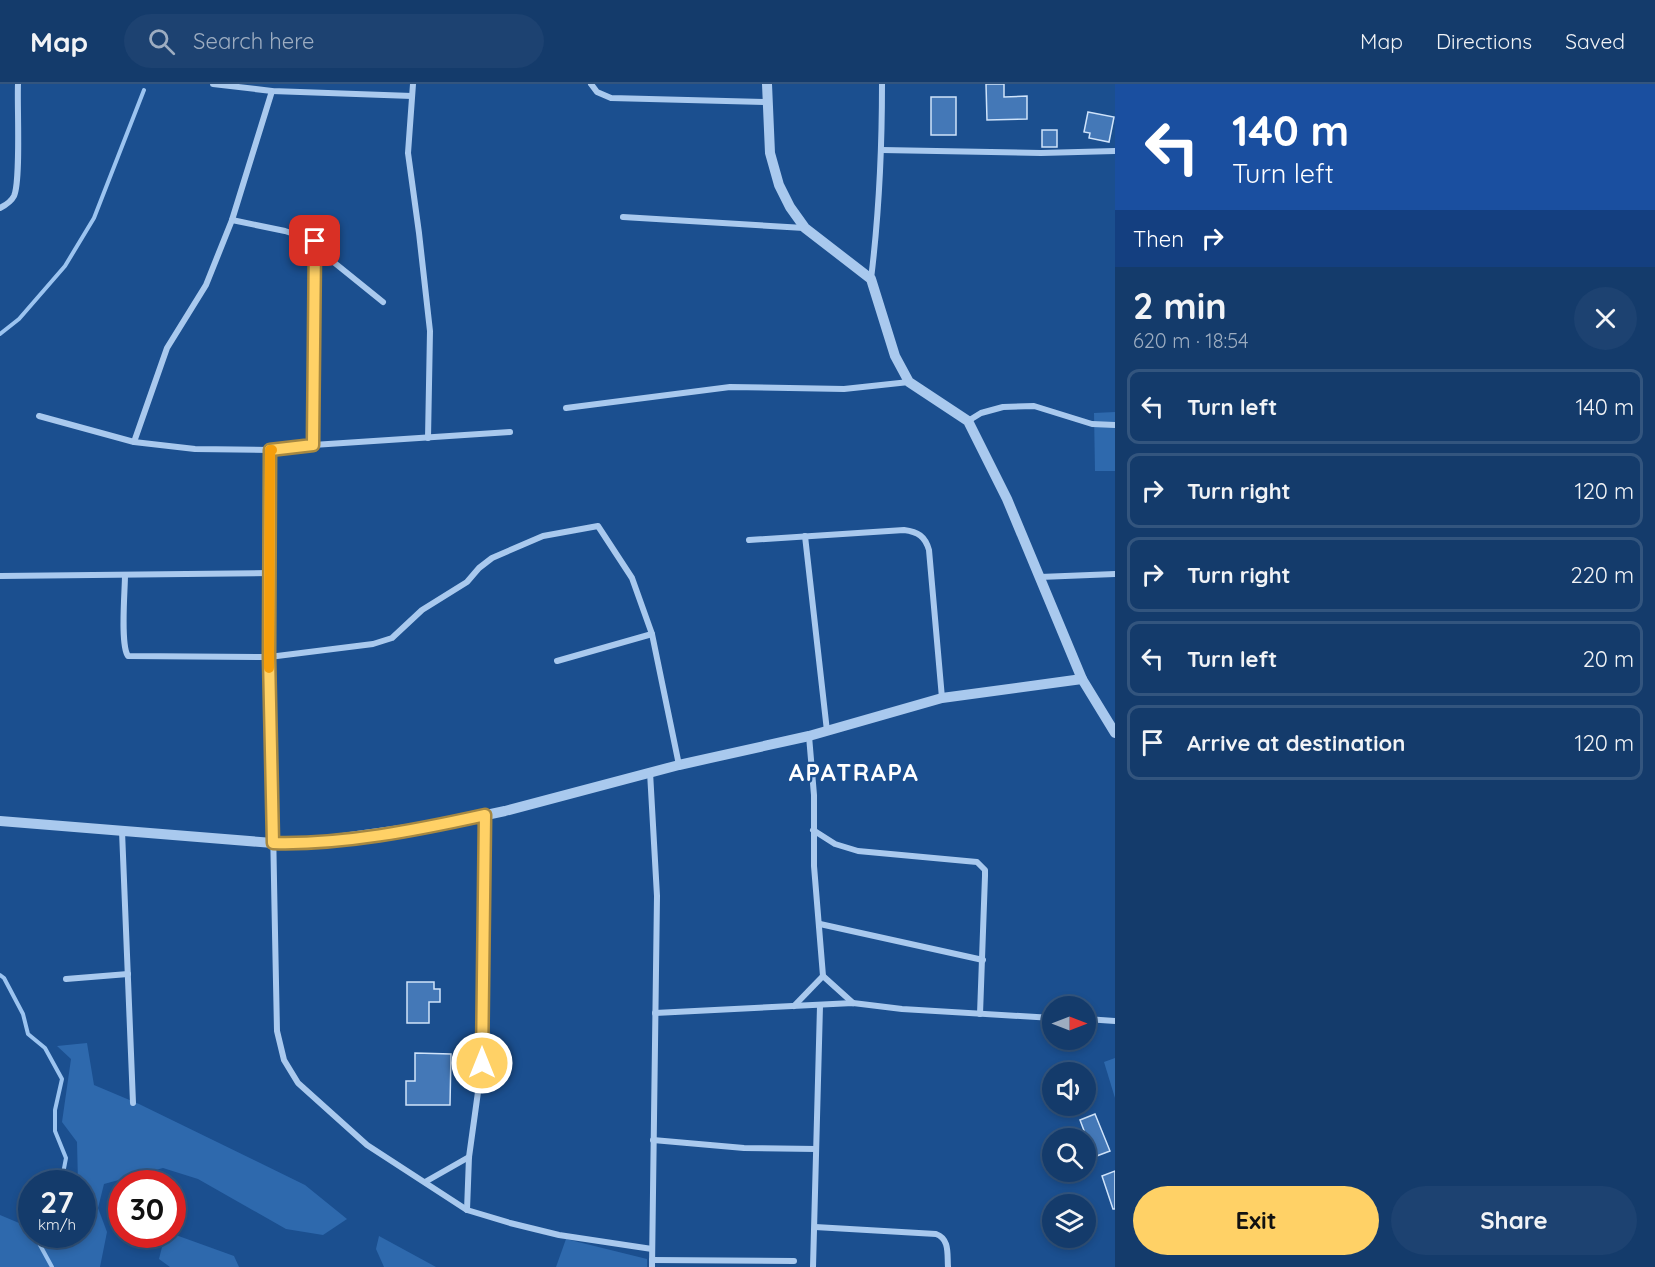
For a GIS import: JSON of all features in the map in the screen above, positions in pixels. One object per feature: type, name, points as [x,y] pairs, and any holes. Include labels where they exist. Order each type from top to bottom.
[{"type":"street","points":[[0,208],[7,205],[14,195],[16,186],[18,84]]},
{"type":"street","points":[[213,84],[272,91],[412,96]]},
{"type":"street","points":[[413,84],[408,153],[430,332],[428,438]]},
{"type":"street","points":[[591,84],[597,92],[611,98],[767,102]]},
{"type":"street","points":[[767,84],[770,153],[778,185],[805,228],[871,279]]},
{"type":"street","points":[[882,84],[882,150],[877,232],[871,279],[895,356],[909,382],[968,421],[1007,499],[1082,680],[1115,733]]},
{"type":"street","points":[[134,442],[167,348],[206,285],[232,220],[272,91]]},
{"type":"street","points":[[882,150],[1041,153],[1115,151]]},
{"type":"street","points":[[622,217],[805,228]]},
{"type":"street","points":[[232,220],[285,231],[315,241],[331,260],[382,302]]},
{"type":"street","points":[[313,445],[315,241]]},
{"type":"street","points":[[566,408],[730,387],[844,389],[909,382]]},
{"type":"street","points":[[968,421],[981,413],[1003,407],[1034,406],[1092,424],[1115,425]]},
{"type":"street","points":[[39,416],[134,442],[195,449],[270,450],[510,432]]},
{"type":"street","points":[[270,450],[269,657],[277,1031],[284,1060],[298,1083],[367,1145],[467,1210],[559,1235],[652,1249]]},
{"type":"street","points":[[125,575],[124,628],[128,656],[269,657],[373,644],[392,638],[422,610],[467,582],[492,558],[543,536],[594,526],[601,528],[632,578],[652,634],[679,765]]},
{"type":"street","points":[[749,540],[904,530],[921,535],[927,542],[929,550],[942,698]]},
{"type":"street","points":[[805,536],[827,731]]},
{"type":"street","points":[[0,576],[269,573]]},
{"type":"street","points":[[1040,578],[1115,574]]},
{"type":"street","points":[[557,661],[652,634]]},
{"type":"street","points":[[0,821],[299,844],[372,835],[485,815],[650,772],[809,736],[942,698],[1082,680]]},
{"type":"street","points":[[809,736],[823,976],[853,1004]]},
{"type":"street","points":[[650,772],[657,896],[652,1263],[795,1261]]},
{"type":"street","points":[[467,1210],[469,1157],[482,1063],[485,815]]},
{"type":"street","points":[[813,830],[835,844],[858,851],[977,862],[985,870],[980,1014]]},
{"type":"street","points":[[122,831],[133,1103]]},
{"type":"street","points":[[820,924],[983,960]]},
{"type":"street","points":[[66,979],[128,974]]},
{"type":"street","points":[[794,1006],[823,976]]},
{"type":"street","points":[[655,1013],[853,1004],[1042,1017]]},
{"type":"street","points":[[813,1267],[820,1006]]},
{"type":"street","points":[[1096,1020],[1115,1021]]},
{"type":"street","points":[[653,1140],[744,1148],[816,1149]]},
{"type":"street","points":[[425,1182],[469,1157]]},
{"type":"street","points":[[814,1227],[936,1234],[942,1236],[946,1241],[948,1267]]},
{"type":"shaded area","points":[[1115,412],[1115,471],[1095,471],[1094,413]]},
{"type":"shaded area","points":[[87,1043],[94,1085],[139,1104],[305,1185],[347,1219],[323,1235],[286,1229],[198,1179],[186,1175],[186,1170],[163,1168],[108,1170],[108,1183],[104,1184],[98,1208],[107,1232],[100,1267],[0,1267],[0,1215],[18,1223],[18,1248],[96,1248],[96,1170],[78,1170],[77,1142],[62,1122],[71,1059],[57,1046]]},
{"type":"shaded area","points":[[1115,1058],[1115,1098],[1104,1062]]},
{"type":"shaded area","points":[[379,1236],[436,1267],[384,1267],[376,1249]]},
{"type":"shaded area","points":[[186,1239],[234,1256],[239,1267],[170,1267],[159,1259],[162,1248],[186,1248]]},
{"type":"shaded area","points":[[566,1239],[647,1259],[647,1267],[556,1267]]},
{"type":"building","points":[[986,84],[1004,84],[1004,97],[1027,96],[1027,119],[987,120]]},
{"type":"building","points":[[931,97],[956,97],[956,135],[931,135]]},
{"type":"building","points":[[1088,112],[1114,117],[1109,142],[1089,138],[1090,133],[1084,132]]},
{"type":"building","points":[[1042,130],[1057,130],[1057,147],[1042,147]]},
{"type":"building","points":[[407,982],[434,982],[434,989],[440,989],[440,1002],[429,1002],[429,1023],[407,1023]]},
{"type":"building","points":[[415,1053],[451,1054],[450,1105],[406,1105],[406,1081],[415,1081]]},
{"type":"building","points":[[1096,1116],[1110,1151],[1096,1156],[1096,1128],[1083,1128],[1080,1120]]},
{"type":"building","points":[[1115,1171],[1115,1209],[1113,1209],[1102,1176]]},
{"type":"waterway","points":[[0,334],[19,319],[65,266],[94,218],[144,90]]},
{"type":"waterway","points":[[0,975],[4,978],[23,1014],[28,1034],[45,1048],[62,1079],[55,1110],[55,1131],[66,1158],[64,1170]]},
{"type":"waterway","points":[[42,1248],[52,1267]]},
{"type":"slow traffic","points":[[269,668],[270,450],[272,450]]},
{"type":"district","name":"APATRAPA","points":[[854,772]]},
{"type":"route","points":[[315,241],[313,445],[270,450],[269,657],[273,843],[299,844],[372,835],[485,815],[482,1063]]}]
